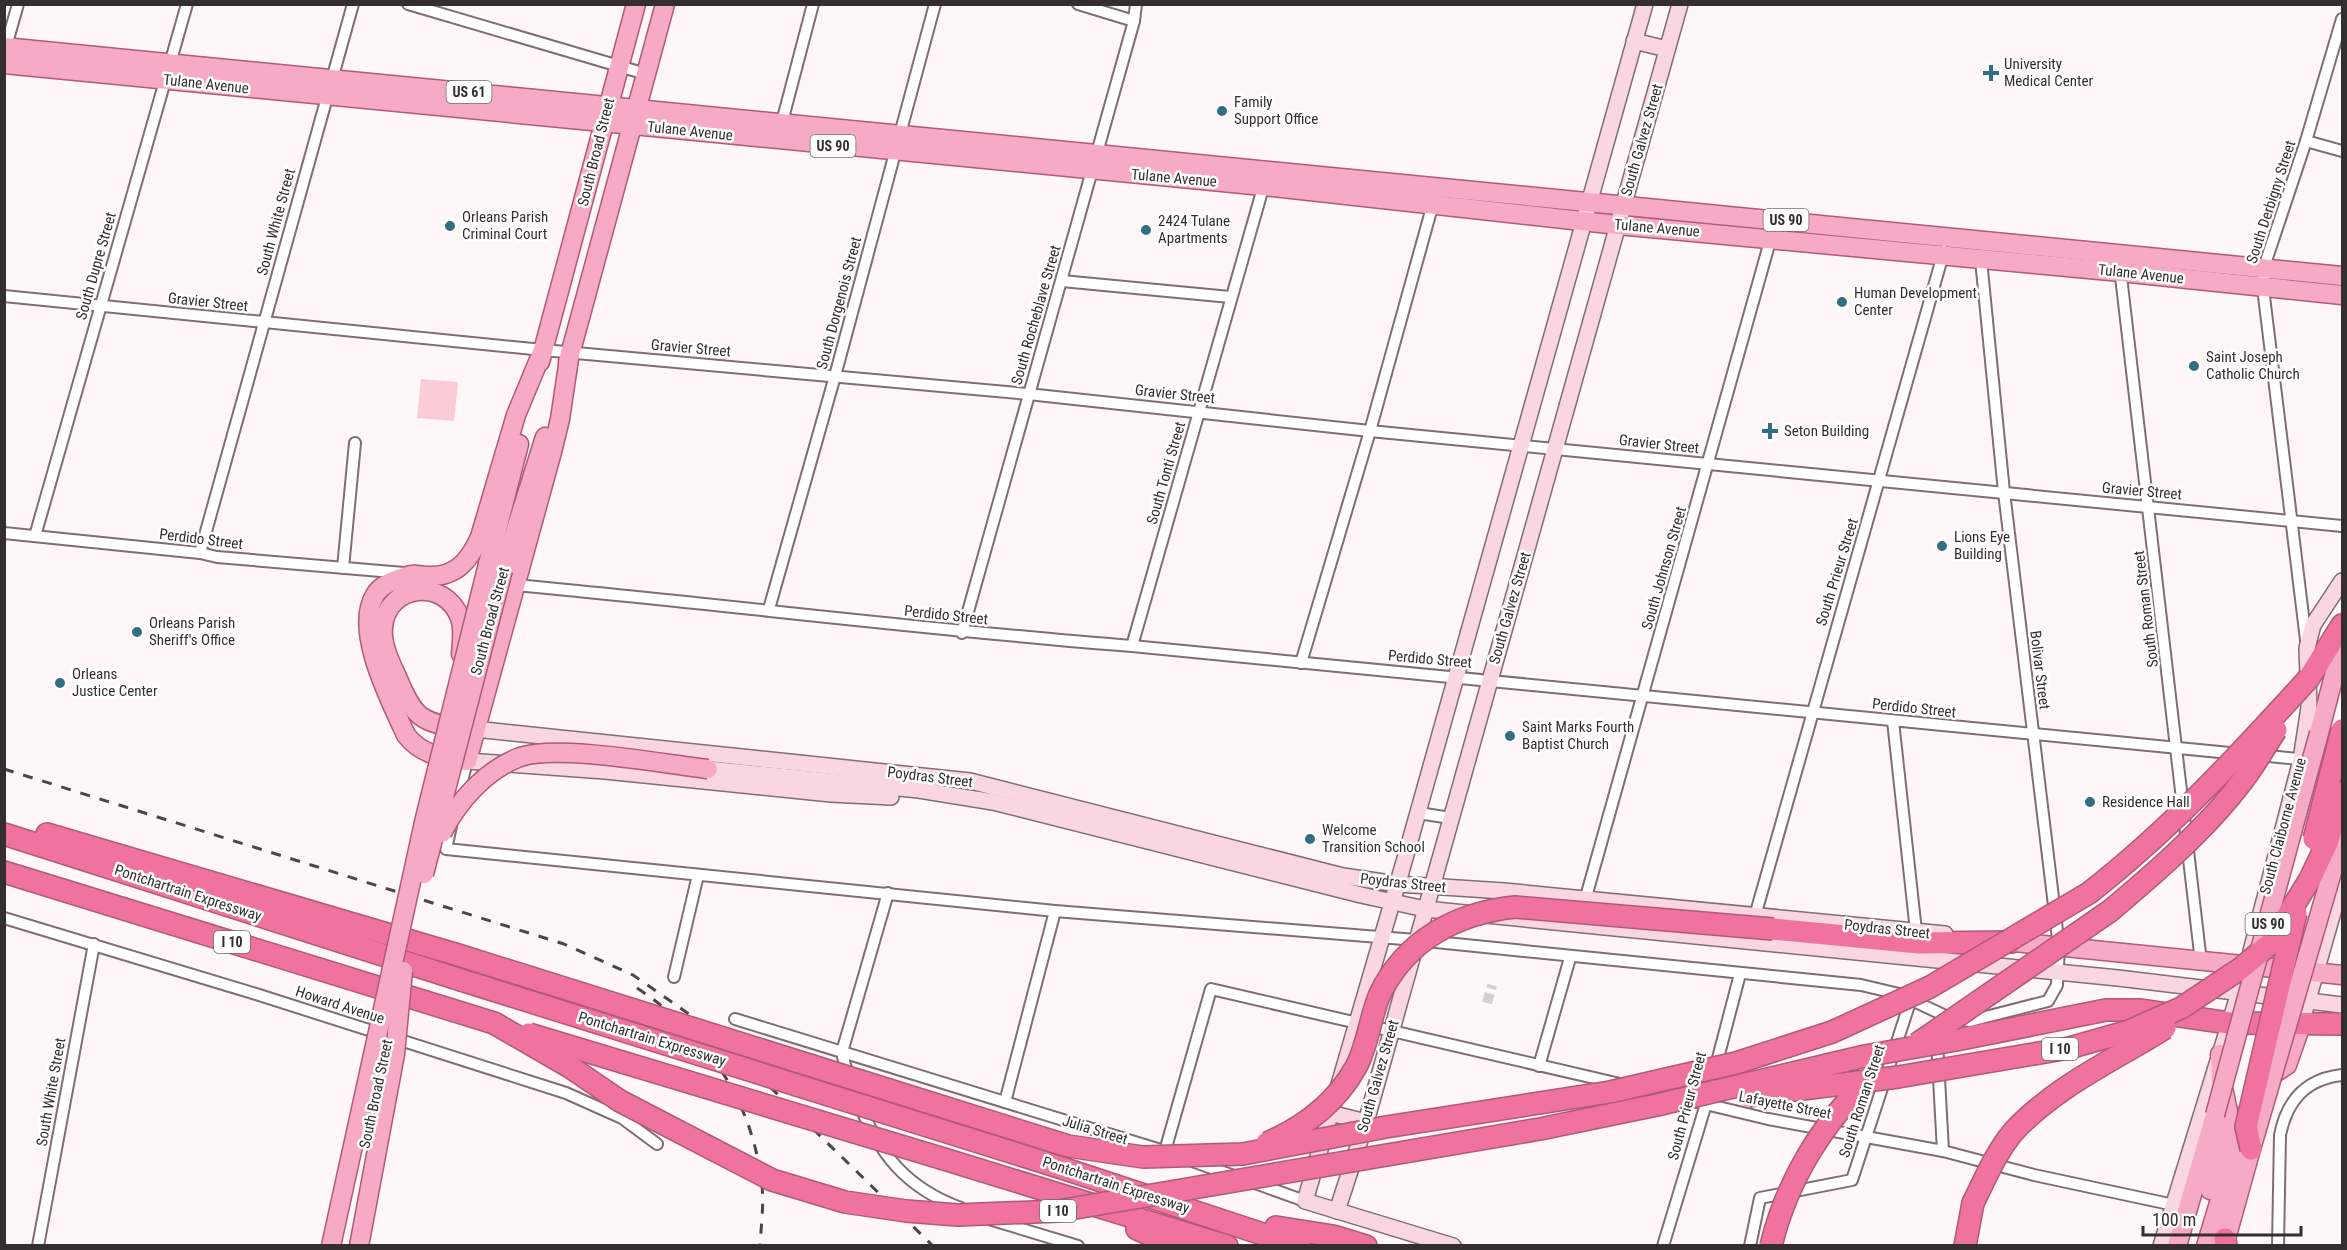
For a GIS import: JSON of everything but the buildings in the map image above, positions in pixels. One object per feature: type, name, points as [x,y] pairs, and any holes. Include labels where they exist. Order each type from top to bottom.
[{"type":"highway","points":[[1771,1245],[1779,1213],[1802,1167],[1831,1120],[1858,1090],[1884,1067],[2110,911],[2137,888],[2219,809],[2241,784],[2343,625]]},
{"type":"highway","points":[[4,823],[111,851],[455,954],[1068,1146],[1143,1157],[1243,1154],[1386,1127],[1610,1092],[1736,1063],[1832,1032],[1930,987],[2089,893],[2153,841],[2218,778],[2309,678]]},
{"type":"highway","points":[[2251,1149],[2246,1128],[2288,946],[2343,730]]},
{"type":"highway","name":"I 10","points":[[494,1023],[570,1067],[620,1101],[772,1180],[845,1202],[906,1211],[958,1215],[1058,1211],[1540,1129],[1658,1105],[1898,1077],[2069,1048],[2129,1031],[2181,1008],[2244,967],[2270,944],[2310,879],[2327,843],[2343,792]]},
{"type":"highway","name":"Pontchartrain Expressway","points":[[4,834],[1299,1245]]},
{"type":"highway","name":"Pontchartrain Expressway","points":[[4,872],[1227,1245]]},
{"type":"highway","points":[[1243,1154],[1308,1121],[1330,1102],[1357,1065],[1380,994],[1394,971],[1422,940],[1455,921],[1491,909],[1515,907],[1919,943],[2014,942]]},
{"type":"highway","points":[[1965,1245],[1973,1203],[1996,1157],[2013,1132],[2058,1094],[2217,995],[2244,967]]},
{"type":"highway","points":[[1658,1105],[1865,1056],[2106,1010],[2139,1010],[2229,1023],[2343,1024]]},
{"type":"highway","points":[[1054,1192],[1175,1245]]},
{"type":"highway","points":[[1219,1218],[1333,1236],[1366,1245]]},
{"type":"main road","name":"South Broad Street","points":[[344,1245],[426,867],[496,567],[543,350],[636,4]]},
{"type":"main road","name":"South Broad Street","points":[[331,1245],[425,818],[460,672],[570,352],[665,4]]},
{"type":"main road","points":[[1305,1201],[1418,813],[1645,4]]},
{"type":"main road","name":"South Galvez Street","points":[[1337,1211],[1366,1122],[1600,298],[1623,206],[1680,4]]},
{"type":"main road","points":[[1634,41],[1667,49]]},
{"type":"main road","name":"Tulane Avenue","points":[[5,53],[635,117],[896,152],[1094,163],[1266,178],[1436,188],[1948,236],[2120,262],[2263,288],[2343,295]]},
{"type":"main road","name":"Tulane Avenue","points":[[635,117],[782,122],[901,133],[1094,163]]},
{"type":"main road","name":"Tulane Avenue","points":[[1266,178],[1433,206],[1981,260],[2264,267],[2343,276]]},
{"type":"main road","points":[[586,192],[613,195]]},
{"type":"main road","points":[[561,282],[587,288]]},
{"type":"main road","points":[[543,350],[516,415],[475,548],[465,563],[447,575],[414,574],[391,583],[375,595],[368,623],[373,656],[406,735],[413,744],[427,754],[467,761],[605,771],[831,794],[993,802]]},
{"type":"main road","points":[[467,761],[560,419],[570,352]]},
{"type":"main road","name":"South Claiborne Avenue","points":[[2161,1245],[2238,994],[2301,760],[2309,707],[2307,648],[2313,625],[2343,581]]},
{"type":"main road","points":[[460,672],[461,619],[446,597],[434,591],[413,591],[394,600],[387,609],[383,638],[412,710],[427,723],[475,729]]},
{"type":"main road","name":"South Claiborne Avenue","points":[[2177,1245],[2216,1115],[2343,645]]},
{"type":"main road","name":"Poydras Street","points":[[475,729],[970,781],[1343,876],[1397,884],[1586,899],[1916,931],[2244,967],[2343,975]]},
{"type":"main road","points":[[426,867],[448,821],[473,788],[491,774],[519,758],[538,753],[571,754],[919,790],[993,802]]},
{"type":"main road","name":"Poydras Street","points":[[993,802],[1391,903],[1425,909],[2058,972],[2343,1005]]},
{"type":"main road","points":[[2220,1244],[2251,1149],[2343,838]]},
{"type":"main road","points":[[2195,1245],[2254,1091],[2261,1082],[2287,1065],[2343,881]]},
{"type":"main road","points":[[360,1245],[395,1054],[403,971]]},
{"type":"main road","points":[[1351,1047],[1383,1059]]},
{"type":"main road","points":[[2220,1054],[2221,1078],[2228,1110],[2220,1177],[2220,1244]]},
{"type":"main road","points":[[1330,1113],[1366,1122]]},
{"type":"main road","name":"Julia Street","points":[[1305,1201],[1453,1245]]},
{"type":"street","points":[[5,53],[18,4]]},
{"type":"street","name":"South Dupre Street","points":[[35,536],[187,4]]},
{"type":"street","name":"South White Street","points":[[200,553],[354,4]]},
{"type":"street","points":[[408,4],[646,74]]},
{"type":"street","points":[[782,122],[813,4]]},
{"type":"street","name":"South Dorgenois Street","points":[[769,609],[935,4]]},
{"type":"street","points":[[1078,4],[1134,21]]},
{"type":"street","name":"South Rocheblave Street","points":[[962,633],[1134,21],[1132,5]]},
{"type":"street","name":"South Derbigny Street","points":[[2307,648],[2263,288],[2264,267],[2343,19]]},
{"type":"street","points":[[2306,141],[2343,151]]},
{"type":"street","name":"South Tonti Street","points":[[1132,645],[1266,178]]},
{"type":"street","points":[[1301,663],[1370,431],[1433,206],[1436,188]]},
{"type":"street","name":"South Johnson Street","points":[[1579,925],[1770,238],[1779,219]]},
{"type":"street","name":"South Prieur Street","points":[[1755,916],[1948,236]]},
{"type":"street","name":"Bolivar Street","points":[[1935,1012],[1952,1019],[1970,1021],[2048,1000],[2057,986],[2058,972],[2059,947],[2004,492],[1981,260]]},
{"type":"street","name":"South Roman Street","points":[[2120,262],[2178,747],[2201,962]]},
{"type":"street","points":[[1062,281],[1230,297]]},
{"type":"street","name":"Gravier Street","points":[[4,296],[543,350],[835,375],[1370,431],[2292,519],[2343,526]]},
{"type":"street","points":[[343,568],[355,443]]},
{"type":"street","name":"Perdido Street","points":[[4,533],[200,553],[217,557],[414,574]]},
{"type":"street","points":[[364,569],[373,580],[375,595]]},
{"type":"street","name":"Perdido Street","points":[[515,585],[769,609],[962,633],[1132,645],[2343,764]]},
{"type":"street","points":[[1893,721],[1916,931]]},
{"type":"street","points":[[467,761],[446,849],[1055,911],[1416,940],[1570,958],[1861,985],[1899,994],[1935,1012],[1943,1151]]},
{"type":"street","points":[[1418,813],[1451,818]]},
{"type":"street","points":[[674,977],[698,875]]},
{"type":"street","points":[[888,893],[874,934],[842,1052],[844,1065],[866,1121],[887,1159],[917,1186],[941,1201],[1078,1245]]},
{"type":"street","points":[[1005,1102],[1055,911]]},
{"type":"street","name":"Howard Avenue","points":[[4,918],[94,944],[589,1101],[622,1118],[657,1144]]},
{"type":"street","name":"South White Street","points":[[38,1245],[94,944]]},
{"type":"street","points":[[1539,1066],[1570,958]]},
{"type":"street","name":"South Prieur Street","points":[[1663,1245],[1706,1104],[1740,974]]},
{"type":"street","name":"Lafayette Street","points":[[1165,1151],[1211,989],[1390,1033],[1768,1119],[1943,1151],[2034,1175],[2174,1205]]},
{"type":"street","name":"South Roman Street","points":[[1750,1245],[1760,1198],[1852,1180],[1911,999]]},
{"type":"street","name":"Julia Street","points":[[735,1019],[1165,1151],[1305,1201]]},
{"type":"street","points":[[337,1245],[383,1035]]},
{"type":"street","points":[[2278,1245],[2280,1135],[2283,1119],[2300,1091],[2324,1078],[2343,1075]]},
{"type":"shaded area","points":[[421,379],[458,382],[454,421],[417,418]]},
{"type":"tunnel","points":[[1487,1003],[1492,985]]},
{"type":"railway","points":[[4,769],[564,944],[633,975],[689,1014],[766,1083],[933,1246]]},
{"type":"railway","points":[[637,988],[685,1026],[705,1048],[737,1098],[749,1126],[762,1186],[760,1246]]},
{"type":"place","name":"University Medical Center","points":[[1991,73]]},
{"type":"place","name":"Family Support Office","points":[[1222,111]]},
{"type":"place","name":"Orleans Parish Criminal Court","points":[[450,226]]},
{"type":"place","name":"2424 Tulane Apartments","points":[[1146,230]]},
{"type":"place","name":"Human Development Center","points":[[1842,302]]},
{"type":"place","name":"Saint Joseph Catholic Church","points":[[2194,366]]},
{"type":"place","name":"Seton Building","points":[[1770,431]]},
{"type":"place","name":"Lions Eye Building","points":[[1942,546]]},
{"type":"place","name":"Orleans Parish Sheriff's Office","points":[[137,632]]},
{"type":"place","name":"Orleans Justice Center","points":[[60,683]]},
{"type":"place","name":"Saint Marks Fourth Baptist Church","points":[[1510,736]]},
{"type":"place","name":"Residence Hall","points":[[2090,802]]},
{"type":"place","name":"Welcome Transition School","points":[[1310,839]]}]
